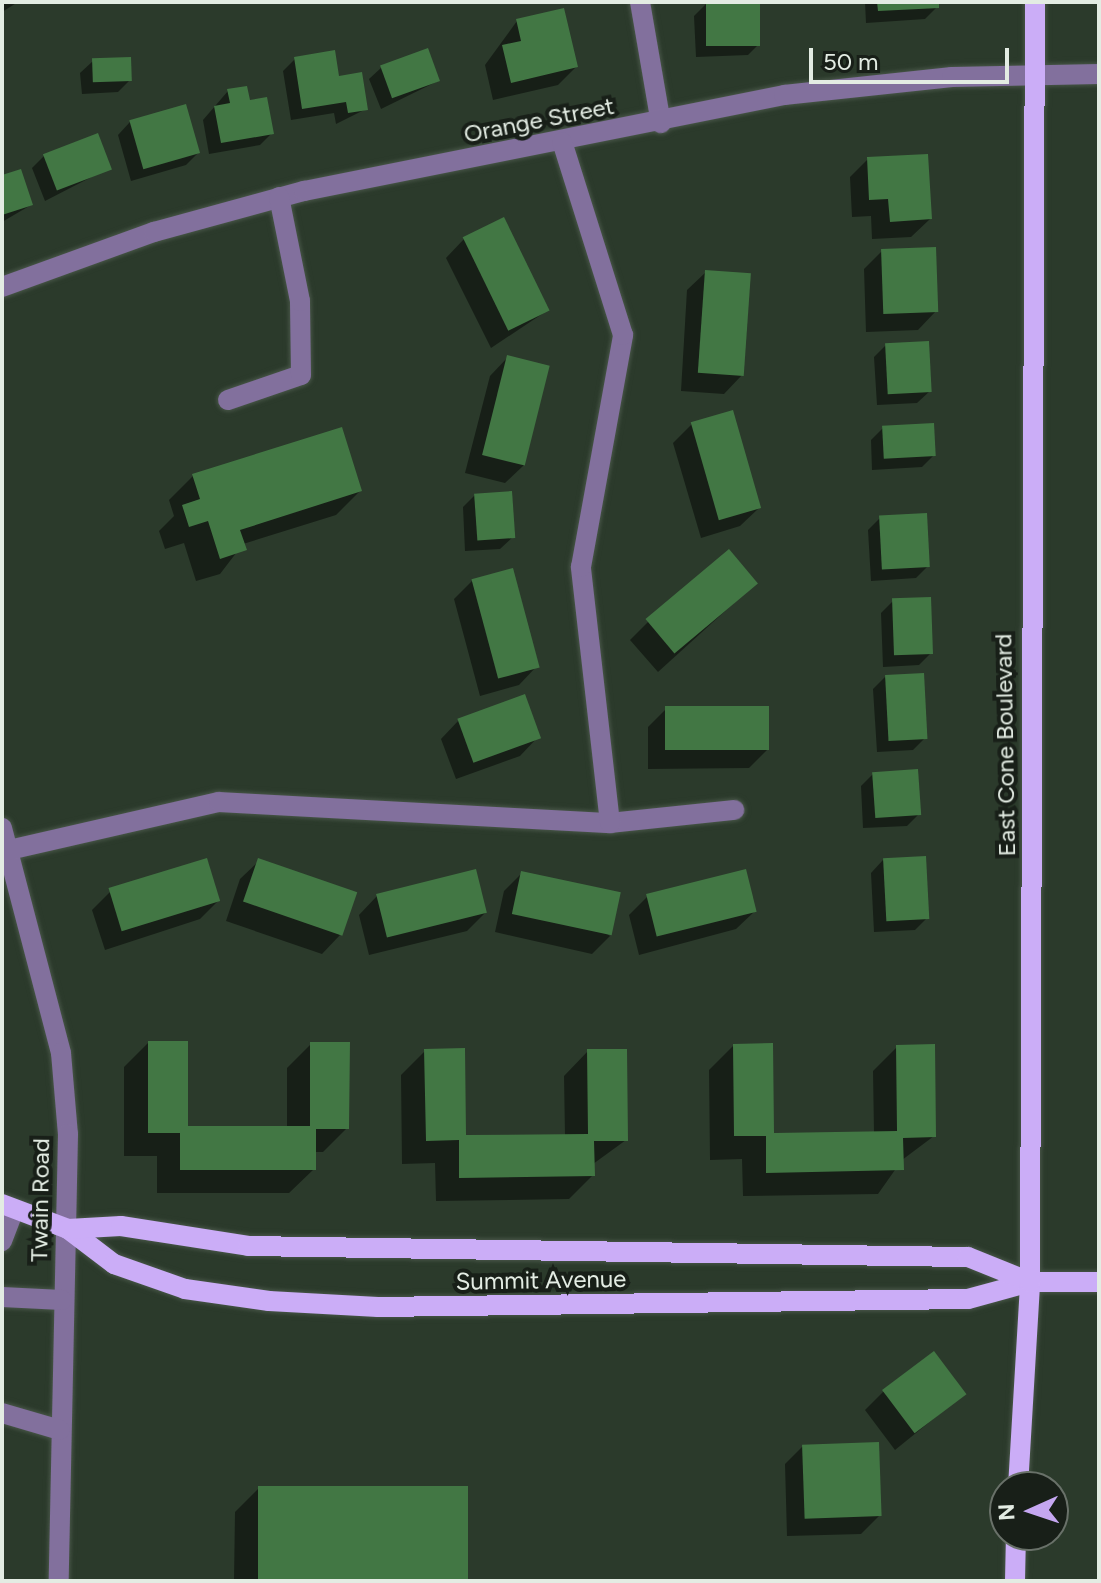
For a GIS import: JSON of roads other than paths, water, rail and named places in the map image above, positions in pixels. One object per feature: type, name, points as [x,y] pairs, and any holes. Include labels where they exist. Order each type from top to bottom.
[{"type":"main road","name":"East Cone Boulevard","points":[[1019,1471],[1030,1282],[1035,2]]},
{"type":"main road","name":"Summit Avenue","points":[[8,1207],[68,1229],[114,1264],[185,1289],[331,1305],[968,1299],[1030,1282],[1099,1282]]},
{"type":"main road","name":"Summit Avenue","points":[[68,1229],[121,1226],[248,1246],[968,1257],[1030,1282]]},
{"type":"main road","points":[[1015,1581],[1016,1551]]},
{"type":"street","points":[[640,2],[661,123]]},
{"type":"street","name":"Orange Street","points":[[2,287],[154,232],[279,197],[661,123],[784,95],[1034,74],[1099,74]]},
{"type":"street","points":[[562,142],[623,335],[581,567],[610,823]]},
{"type":"street","points":[[228,400],[301,375],[300,301],[279,197]]},
{"type":"street","points":[[9,850],[219,802],[610,823],[734,810]]},
{"type":"street","name":"Twain Road","points":[[2,828],[61,1053],[68,1229],[62,1300],[59,1581]]},
{"type":"street","points":[[2,1241],[8,1207]]},
{"type":"street","points":[[2,1297],[62,1300]]},
{"type":"street","points":[[2,1413],[60,1430]]}]
